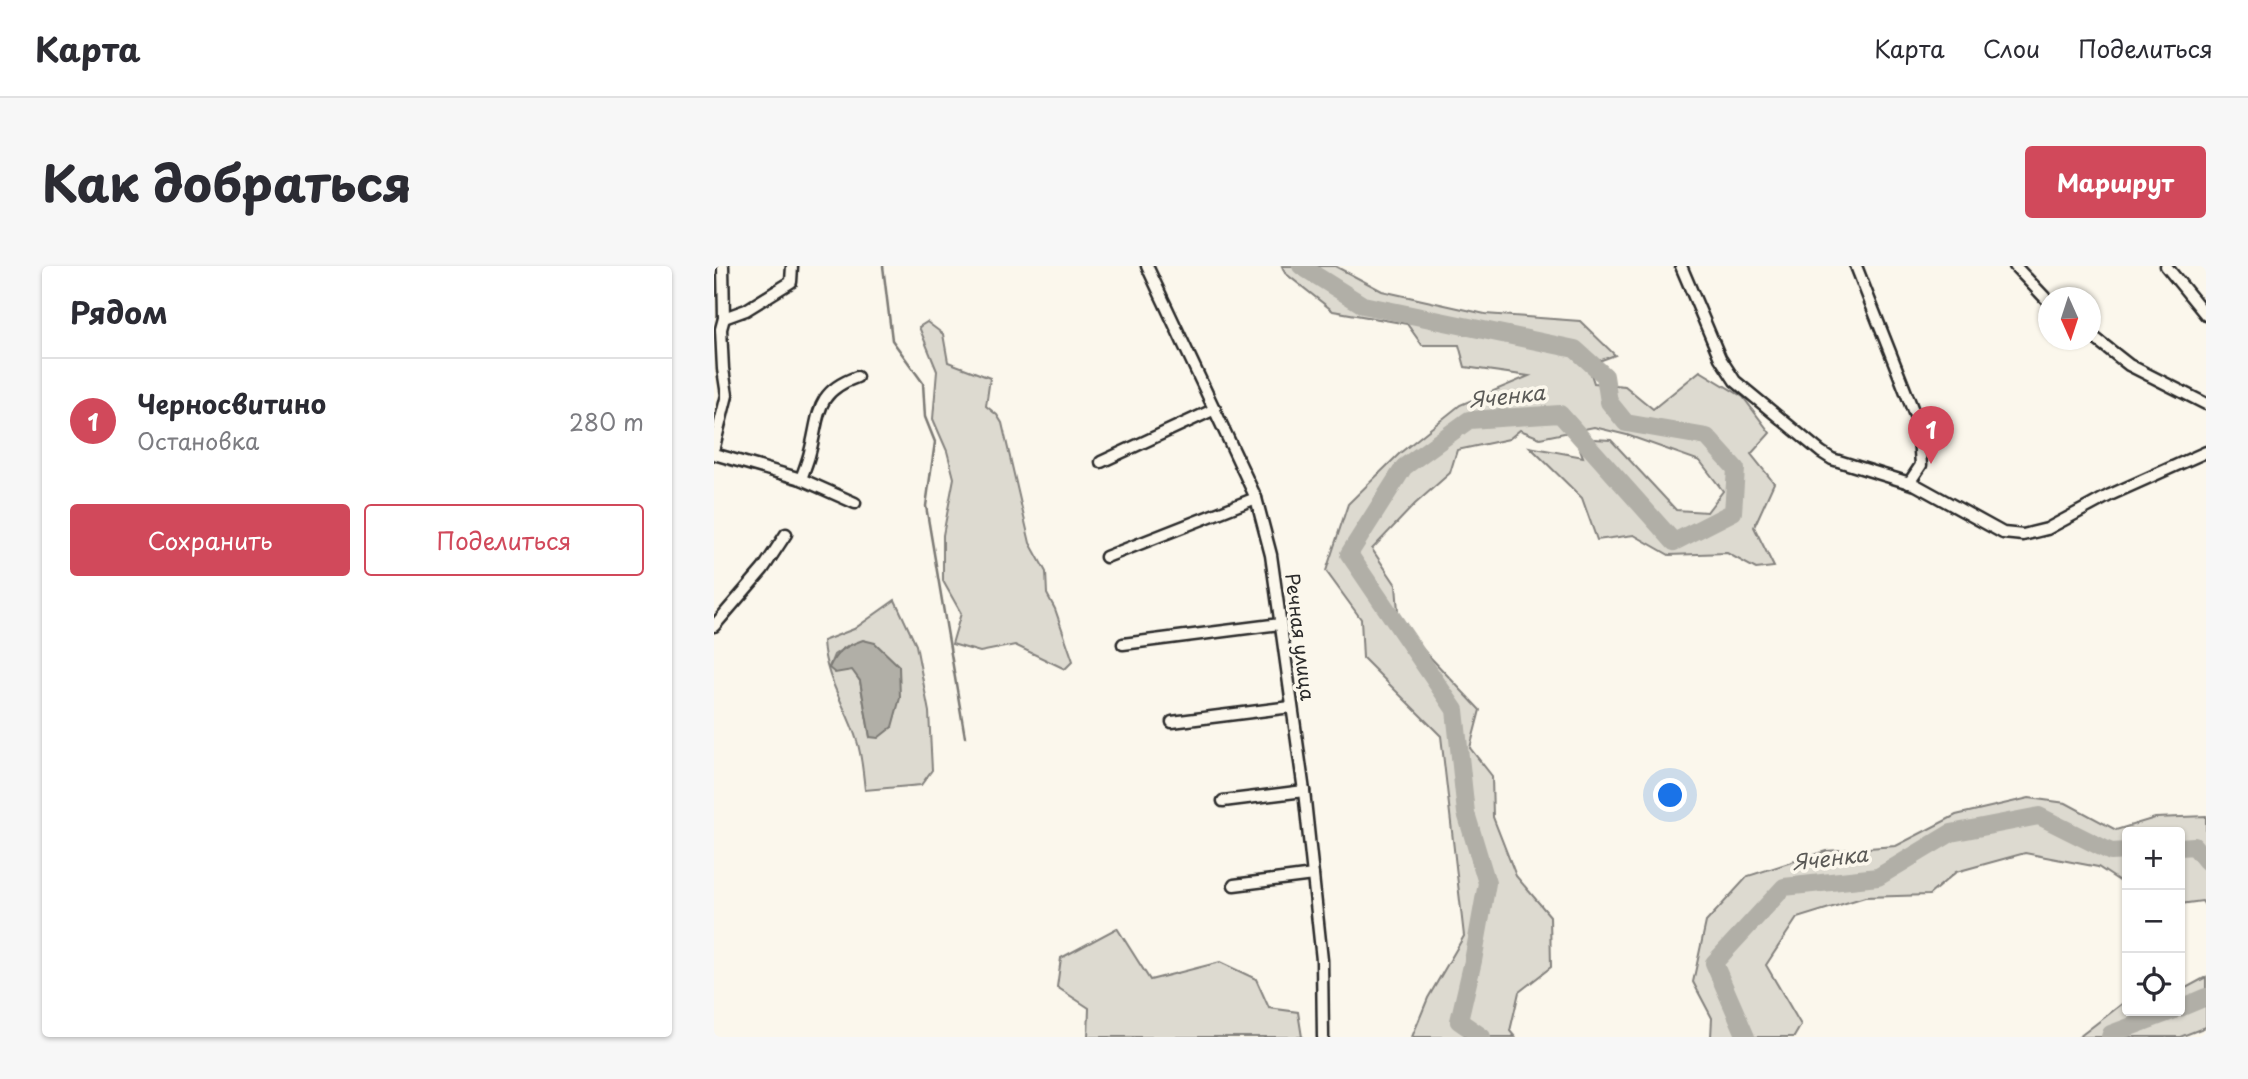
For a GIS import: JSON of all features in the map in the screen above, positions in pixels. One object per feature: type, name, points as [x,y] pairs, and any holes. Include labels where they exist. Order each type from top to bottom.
[{"type":"street","points":[[714,447],[723,421],[727,395],[721,329],[724,318],[723,266]]},
{"type":"street","points":[[724,318],[746,310],[791,282],[792,266]]},
{"type":"street","name":"Речная улица","points":[[1147,266],[1256,498],[1271,555],[1304,791],[1322,960],[1323,1037]]},
{"type":"street","points":[[1695,266],[1683,269],[1720,358],[1735,381],[1832,460],[1909,482],[2003,533],[2023,535],[2047,529],[2110,495],[2206,452]]},
{"type":"street","points":[[1856,266],[1918,423],[1921,465],[1909,482]]},
{"type":"street","points":[[2014,266],[2038,291]]},
{"type":"street","points":[[2166,266],[2206,315]]},
{"type":"street","points":[[2101,343],[2129,365],[2206,404]]},
{"type":"street","points":[[801,479],[810,453],[818,410],[839,383],[857,377]]},
{"type":"street","points":[[1101,462],[1215,409]]},
{"type":"street","points":[[714,454],[801,479],[855,503]]},
{"type":"street","points":[[1106,557],[1256,498]]},
{"type":"street","points":[[714,626],[763,569],[786,534]]},
{"type":"street","points":[[1123,644],[1280,624]]},
{"type":"street","points":[[1172,722],[1291,707]]},
{"type":"street","points":[[1223,801],[1304,791]]},
{"type":"street","points":[[1234,885],[1313,875]]},
{"type":"shaded area","points":[[1282,266],[1335,266],[1382,291],[1485,314],[1580,321],[1615,355],[1588,365],[1594,383],[1625,386],[1653,409],[1700,371],[1743,397],[1770,433],[1751,454],[1774,483],[1754,527],[1774,567],[1756,569],[1727,553],[1669,555],[1634,535],[1597,540],[1582,498],[1530,447],[1583,457],[1576,438],[1611,440],[1676,510],[1707,512],[1723,491],[1700,461],[1627,435],[1594,427],[1540,438],[1520,430],[1509,439],[1457,450],[1450,473],[1415,504],[1372,549],[1396,585],[1399,624],[1480,710],[1470,748],[1492,776],[1493,817],[1516,876],[1550,916],[1551,967],[1519,992],[1510,1031],[1515,1037],[1412,1037],[1428,998],[1464,936],[1441,736],[1363,658],[1361,619],[1326,571],[1348,504],[1400,453],[1460,405],[1529,376],[1465,367],[1459,345],[1422,345],[1407,324],[1333,311],[1285,273]]},
{"type":"shaded area","points":[[927,322],[943,334],[948,362],[990,378],[986,406],[1002,423],[1030,543],[1046,572],[1047,594],[1073,661],[1065,669],[1015,645],[980,652],[952,644],[961,613],[943,581],[943,535],[954,478],[947,451],[933,419],[937,371],[919,327]]},
{"type":"shaded area","points":[[895,600],[916,645],[929,712],[932,770],[921,785],[865,790],[859,747],[832,680],[825,655],[823,641],[854,629]],"holes":[[[847,646],[892,727],[870,737],[860,681],[852,669],[829,667],[834,655]]]},
{"type":"shaded area","points":[[863,640],[875,643],[899,666],[900,698],[892,727],[878,738],[870,737],[860,681],[852,670],[835,673],[829,668],[842,650]]},
{"type":"shaded area","points":[[2029,798],[2066,803],[2116,830],[2122,828],[2122,883],[2098,867],[2025,853],[1956,872],[1929,895],[1865,897],[1797,918],[1766,965],[1801,1025],[1794,1037],[1711,1037],[1712,1018],[1693,982],[1706,922],[1748,876],[1826,851],[1896,846],[1956,815]]},
{"type":"shaded area","points":[[2206,816],[2206,907],[2202,901],[2185,903],[2185,827],[2126,827],[2155,818]]},
{"type":"shaded area","points":[[1117,928],[1150,980],[1220,962],[1256,979],[1269,1008],[1298,1012],[1302,1037],[1088,1037],[1089,1008],[1057,987],[1061,958]]},
{"type":"shaded area","points":[[2206,977],[2206,1027],[2180,1037],[2079,1037],[2122,1004],[2122,1016],[2185,1016],[2185,988]]},
{"type":"waterway","points":[[883,266],[892,340],[923,383],[925,417],[935,442],[926,506],[965,737]]},
{"type":"waterway","name":"Яченка","points":[[1301,266],[1363,305],[1575,349],[1605,376],[1609,402],[1626,423],[1707,437],[1736,469],[1733,512],[1674,542],[1560,414],[1469,420],[1404,467],[1349,554],[1455,710],[1466,813],[1487,883],[1459,1021],[1482,1037]]},
{"type":"waterway","name":"Яченка","points":[[1746,1037],[1714,963],[1784,887],[1878,877],[1951,833],[2039,816],[2111,852],[2122,851]]},
{"type":"waterway","name":"Яченка","points":[[2185,847],[2194,846],[2206,861]]},
{"type":"waterway","name":"Яченка","points":[[2185,1006],[2206,997]]},
{"type":"waterway","name":"Яченка","points":[[2110,1037],[2111,1034],[2159,1016]]},
{"type":"place","name":"Черносвитино","points":[[1931,464]]}]
